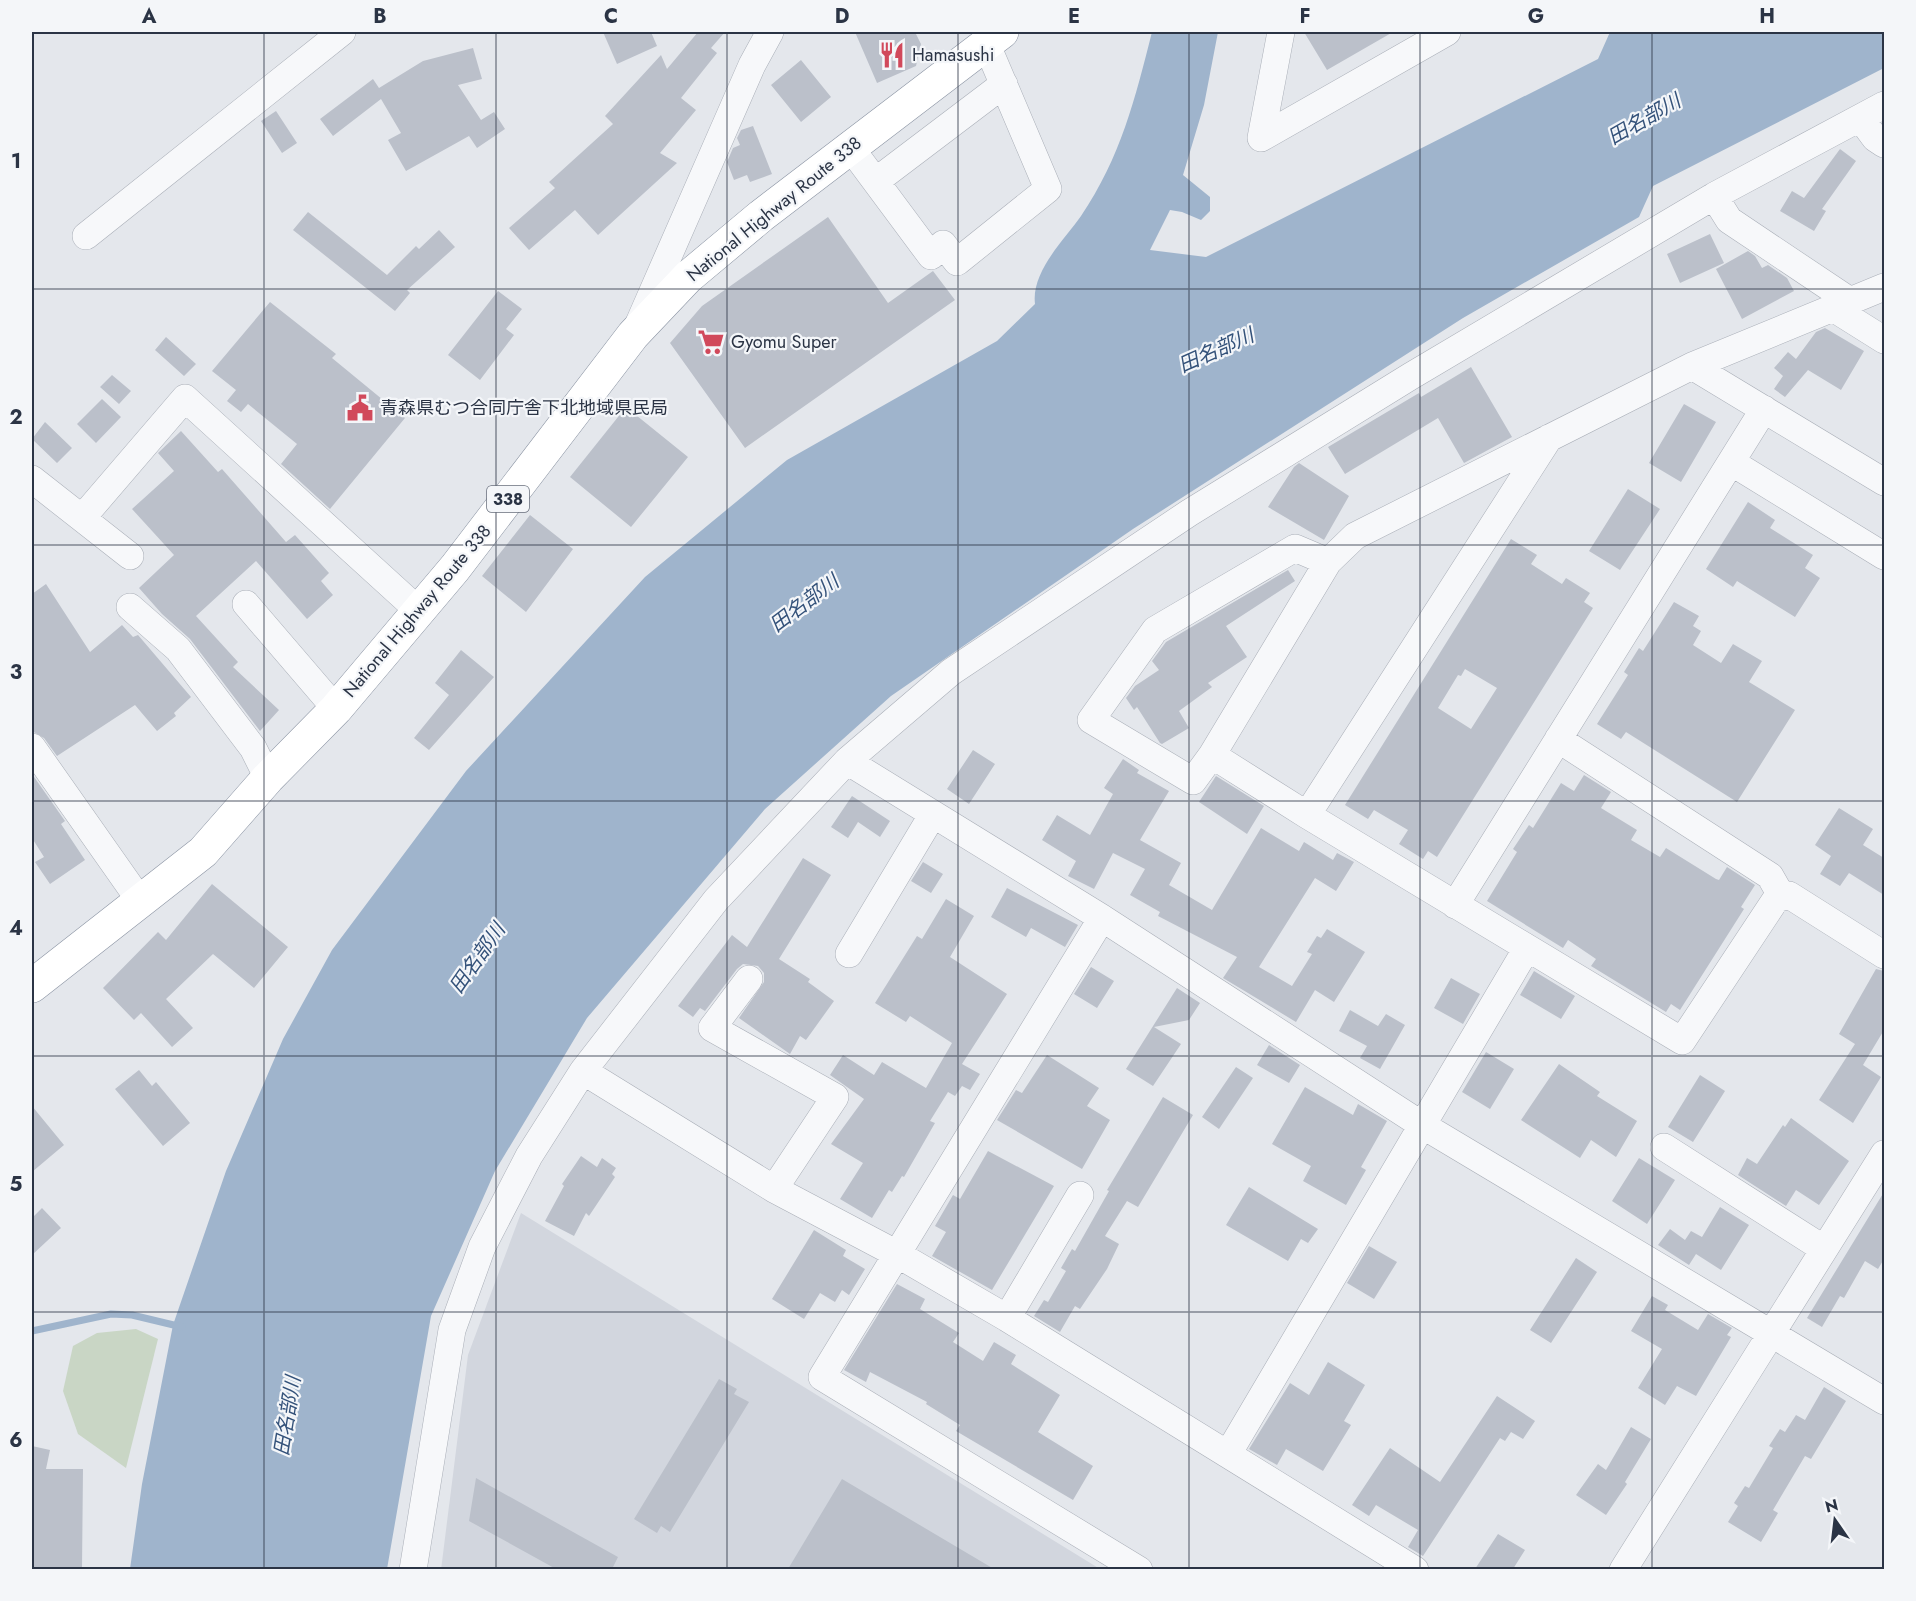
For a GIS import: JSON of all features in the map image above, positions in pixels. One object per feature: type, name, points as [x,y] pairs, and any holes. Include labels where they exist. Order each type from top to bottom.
[{"type":"highway","name":"National Highway Route 338","points":[[32,986],[202,852],[268,778],[336,709],[455,568],[633,335],[688,277],[761,216],[994,37]]},
{"type":"street","points":[[86,236],[342,32]]},
{"type":"street","points":[[633,335],[752,65],[771,32]]},
{"type":"street","points":[[1281,32],[1261,138],[1447,32]]},
{"type":"street","points":[[850,147],[931,256],[943,244],[957,262],[1048,189],[1004,84],[994,37]]},
{"type":"street","points":[[876,181],[1004,84]]},
{"type":"street","points":[[413,1569],[452,1330],[482,1247],[529,1156],[583,1071],[716,900],[847,761],[951,672],[1189,513],[1411,375],[1714,196],[1884,105]]},
{"type":"street","points":[[1861,119],[1875,138],[1884,144]]},
{"type":"street","points":[[1714,196],[1729,220],[1842,304],[1884,340]]},
{"type":"street","points":[[1328,562],[1295,548],[1155,630],[1091,720],[1193,781],[1212,754],[1328,562],[1354,536],[1692,366],[1884,287]]},
{"type":"street","points":[[1692,366],[1884,482]]},
{"type":"street","points":[[82,518],[185,398],[419,611]]},
{"type":"street","points":[[1455,905],[1764,410]]},
{"type":"street","points":[[1307,815],[1549,438]]},
{"type":"street","points":[[1731,462],[1884,556]]},
{"type":"street","points":[[32,478],[130,556]]},
{"type":"street","points":[[246,604],[336,709]]},
{"type":"street","points":[[130,607],[178,649],[253,748],[268,778]]},
{"type":"street","points":[[1558,739],[1770,876],[1782,897]]},
{"type":"street","points":[[32,747],[141,902]]},
{"type":"street","points":[[1212,754],[1307,815],[1682,1041],[1776,899],[1789,895],[1884,955]]},
{"type":"street","points":[[847,761],[1102,918],[1422,1125],[1884,1401]]},
{"type":"street","points":[[849,954],[933,814]]},
{"type":"street","points":[[1102,918],[822,1377],[1139,1569]]},
{"type":"street","points":[[1228,1454],[1527,948]]},
{"type":"street","points":[[749,979],[712,1028],[835,1097],[774,1189]]},
{"type":"street","points":[[583,1071],[774,1189],[897,1254],[1007,1318],[1415,1569]]},
{"type":"street","points":[[1664,1147],[1824,1249]]},
{"type":"street","points":[[1623,1569],[1884,1154]]},
{"type":"street","points":[[1007,1318],[1080,1195]]},
{"type":"shaded area","points":[[521,1213],[1100,1569],[441,1570],[468,1355]]},
{"type":"green space","points":[[136,1329],[158,1339],[126,1468],[78,1434],[63,1391],[73,1346],[97,1333]]},
{"type":"water","name":"田名部川","points":[[1152,32],[1218,32],[1204,105],[1183,175],[1210,197],[1210,211],[1201,220],[1170,210],[1150,250],[1206,257],[1598,59],[1610,32],[1884,32],[1884,68],[1653,186],[1639,217],[1463,318],[1133,529],[891,696],[765,809],[587,1018],[495,1171],[431,1316],[387,1569],[130,1569],[142,1484],[173,1325],[226,1171],[283,1039],[332,950],[466,771],[645,577],[787,460],[997,341],[1035,304],[1035,292],[1043,268],[1095,194],[1117,150],[1133,104]]},
{"type":"building","points":[[603,32],[651,32],[657,46],[617,64]]},
{"type":"building","points":[[698,32],[725,32],[711,48],[717,53],[681,98],[696,110],[660,153],[677,163],[598,235],[575,210],[529,250],[509,228],[555,188],[549,182],[613,124],[605,116],[661,55],[667,69]]},
{"type":"building","name":"Hamasushi","points":[[855,32],[915,32],[921,44],[916,66],[877,83]]},
{"type":"building","points":[[1304,32],[1393,32],[1327,70]]},
{"type":"building","points":[[473,48],[482,79],[458,85],[481,120],[494,112],[505,129],[477,148],[469,136],[406,171],[388,140],[401,133],[381,99],[333,136],[320,119],[373,79],[379,88],[423,61]]},
{"type":"building","points":[[801,60],[831,97],[801,122],[771,85]]},
{"type":"building","points":[[276,111],[297,143],[282,153],[261,121]]},
{"type":"building","points":[[753,126],[772,174],[750,182],[747,175],[734,180],[727,162],[733,148],[740,145],[737,138],[741,130]]},
{"type":"building","points":[[1840,149],[1856,161],[1822,209],[1826,211],[1814,231],[1780,211],[1792,191],[1804,198]]},
{"type":"building","points":[[308,212],[387,275],[416,246],[419,249],[439,230],[455,247],[407,290],[410,293],[395,311],[293,230]]},
{"type":"building","points":[[828,217],[888,303],[933,271],[955,300],[745,448],[670,343],[702,306]]},
{"type":"building","points":[[1710,234],[1724,263],[1680,283],[1667,254]]},
{"type":"building","points":[[1748,251],[1755,256],[1762,268],[1768,265],[1787,278],[1794,291],[1742,319],[1716,269]]},
{"type":"building","points":[[498,291],[522,309],[506,329],[514,335],[480,380],[448,355]]},
{"type":"building","name":"青森県むつ合同庁舎下北地域県民局","points":[[270,302],[336,354],[332,358],[405,418],[330,509],[281,464],[297,444],[248,404],[241,412],[227,401],[236,390],[212,371]]},
{"type":"building","points":[[1825,328],[1864,351],[1841,390],[1808,370],[1785,397],[1774,389],[1783,376],[1774,368],[1788,352],[1796,359],[1816,332]]},
{"type":"building","points":[[166,337],[196,364],[184,376],[155,350]]},
{"type":"building","points":[[1471,367],[1512,437],[1464,463],[1438,418],[1345,474],[1328,447],[1419,393],[1421,397]]},
{"type":"building","points":[[112,375],[131,391],[119,404],[100,387]]},
{"type":"building","points":[[102,399],[121,417],[96,443],[77,424]]},
{"type":"building","points":[[1684,404],[1716,422],[1681,482],[1649,463]]},
{"type":"building","points":[[626,407],[688,457],[631,527],[570,477]]},
{"type":"building","points":[[45,422],[72,448],[57,463],[32,439]]},
{"type":"building","points":[[181,431],[218,472],[222,469],[286,542],[295,535],[329,573],[321,581],[333,595],[307,619],[256,561],[196,616],[238,662],[233,667],[279,710],[260,731],[190,639],[162,614],[139,588],[174,555],[132,509],[174,471],[158,453]]},
{"type":"building","points":[[1299,463],[1349,496],[1324,540],[1268,507]]},
{"type":"building","points":[[1628,489],[1660,509],[1620,570],[1589,551]]},
{"type":"building","points":[[1748,502],[1775,520],[1770,528],[1813,555],[1805,568],[1820,578],[1795,617],[1737,581],[1733,587],[1706,569]]},
{"type":"building","points":[[530,515],[573,549],[526,612],[482,576]]},
{"type":"building","points":[[1511,539],[1537,555],[1531,564],[1562,584],[1566,578],[1590,593],[1584,602],[1593,608],[1437,857],[1428,851],[1423,859],[1399,844],[1408,830],[1374,810],[1368,819],[1345,805]],"holes":[[[1465,669],[1497,688],[1471,729],[1438,708],[1458,675],[1461,676]]]},
{"type":"building","points":[[1288,570],[1295,581],[1226,626],[1247,657],[1208,683],[1212,687],[1179,711],[1189,728],[1162,744],[1160,743],[1137,707],[1134,710],[1126,698],[1135,686],[1159,670],[1152,661],[1166,642]]},
{"type":"building","points":[[46,584],[90,652],[122,625],[133,637],[138,635],[191,697],[174,713],[176,716],[157,731],[135,705],[57,756],[44,738],[32,731],[32,594]]},
{"type":"building","points":[[1674,602],[1699,616],[1693,626],[1701,631],[1693,645],[1721,663],[1733,644],[1762,661],[1749,682],[1795,710],[1737,802],[1626,732],[1621,739],[1597,724],[1628,675],[1624,672],[1639,648],[1643,651]]},
{"type":"building","points":[[461,650],[494,677],[429,750],[414,738],[449,695],[435,683]]},
{"type":"building","points":[[973,750],[995,764],[969,804],[947,789]]},
{"type":"building","points":[[1123,759],[1139,770],[1137,773],[1169,791],[1140,840],[1181,863],[1169,885],[1212,910],[1261,828],[1299,851],[1304,842],[1333,860],[1337,853],[1354,862],[1336,891],[1315,878],[1259,967],[1292,986],[1312,954],[1307,952],[1317,936],[1321,938],[1327,929],[1365,952],[1334,1002],[1315,990],[1296,1022],[1223,978],[1237,957],[1158,916],[1160,912],[1130,895],[1145,869],[1113,853],[1094,889],[1068,876],[1076,861],[1042,840],[1057,815],[1090,835],[1113,794],[1104,788]]},
{"type":"building","points":[[32,774],[65,821],[61,824],[85,860],[50,884],[35,862],[44,857],[32,838]]},
{"type":"building","points":[[1584,775],[1611,792],[1601,808],[1637,830],[1631,840],[1660,857],[1666,848],[1716,879],[1719,880],[1727,867],[1755,885],[1741,907],[1744,909],[1680,1010],[1671,1004],[1666,1012],[1591,966],[1596,959],[1568,940],[1563,948],[1487,901],[1517,852],[1513,849],[1529,825],[1533,828],[1561,783],[1574,791]]},
{"type":"building","points":[[1216,776],[1264,806],[1247,834],[1199,802]]},
{"type":"building","points":[[852,796],[890,821],[880,837],[858,822],[848,838],[831,827]]},
{"type":"building","points":[[1839,808],[1873,829],[1863,845],[1884,858],[1884,895],[1849,873],[1840,886],[1820,874],[1831,856],[1815,845]]},
{"type":"building","points":[[803,858],[831,875],[779,959],[810,979],[808,982],[834,1001],[806,1040],[800,1036],[790,1054],[739,1018],[764,982],[764,973],[758,966],[743,964],[705,1011],[700,1008],[693,1017],[678,1006],[732,935],[747,947]]},
{"type":"building","points":[[923,862],[943,874],[931,893],[911,881]]},
{"type":"building","points":[[212,884],[288,947],[254,988],[213,954],[166,999],[193,1028],[172,1047],[141,1013],[134,1020],[103,988],[158,932],[166,940]]},
{"type":"building","points":[[1007,888],[1078,925],[1065,947],[1031,928],[1026,937],[991,917]]},
{"type":"building","points":[[946,899],[974,916],[950,957],[1007,994],[962,1064],[980,1074],[970,1090],[962,1086],[955,1096],[948,1092],[930,1121],[935,1123],[904,1177],[902,1176],[892,1192],[889,1190],[872,1218],[840,1199],[863,1163],[831,1144],[864,1099],[830,1075],[843,1055],[874,1075],[882,1062],[926,1088],[952,1043],[910,1016],[906,1022],[875,1003],[917,936],[922,939]]},
{"type":"building","points":[[1091,967],[1114,981],[1097,1008],[1074,994]]},
{"type":"building","points":[[1876,969],[1884,971],[1884,1030],[1863,1065],[1881,1077],[1853,1123],[1819,1100],[1855,1044],[1839,1034]]},
{"type":"building","points":[[1534,971],[1575,996],[1561,1019],[1520,995]]},
{"type":"building","points":[[1451,978],[1480,994],[1463,1024],[1434,1008]]},
{"type":"building","points":[[1177,988],[1200,1003],[1189,1020],[1154,1027],[1181,1044],[1153,1086],[1126,1069]]},
{"type":"building","points":[[1350,1010],[1378,1026],[1386,1014],[1405,1025],[1380,1069],[1360,1058],[1367,1046],[1339,1031]]},
{"type":"building","points":[[1269,1045],[1300,1065],[1289,1083],[1257,1065]]},
{"type":"building","points":[[1486,1052],[1514,1069],[1490,1109],[1462,1092]]},
{"type":"building","points":[[1047,1055],[1099,1088],[1087,1106],[1110,1120],[1082,1169],[997,1120],[1016,1090],[1022,1093]]},
{"type":"building","points":[[1559,1064],[1600,1092],[1597,1096],[1637,1121],[1616,1157],[1591,1140],[1580,1158],[1521,1120]]},
{"type":"building","points":[[1236,1067],[1253,1078],[1219,1129],[1202,1117]]},
{"type":"building","points":[[139,1070],[152,1086],[156,1082],[190,1123],[163,1146],[115,1089]]},
{"type":"building","points":[[1700,1075],[1725,1091],[1693,1142],[1668,1127]]},
{"type":"building","points":[[1305,1087],[1353,1115],[1358,1104],[1387,1121],[1361,1167],[1366,1170],[1346,1205],[1303,1181],[1311,1166],[1272,1144]]},
{"type":"building","points":[[1163,1097],[1193,1115],[1138,1207],[1127,1201],[1105,1236],[1119,1244],[1107,1269],[1080,1309],[1075,1306],[1060,1332],[1034,1316],[1044,1300],[1048,1302],[1066,1271],[1061,1268],[1072,1249],[1075,1251],[1109,1191],[1107,1190]]},
{"type":"building","points":[[32,1106],[64,1145],[32,1172]]},
{"type":"building","points":[[1791,1118],[1849,1161],[1819,1205],[1796,1190],[1786,1206],[1738,1175],[1747,1158],[1757,1164],[1783,1125],[1785,1127]]},
{"type":"building","points":[[988,1151],[1054,1186],[992,1290],[932,1256],[946,1232],[935,1226],[953,1195],[960,1199]]},
{"type":"building","points":[[581,1156],[597,1167],[602,1158],[616,1168],[612,1174],[615,1177],[589,1216],[586,1213],[574,1236],[545,1221],[564,1186],[562,1184]]},
{"type":"building","points":[[1639,1158],[1675,1180],[1647,1224],[1612,1201]]},
{"type":"building","points":[[1249,1187],[1318,1229],[1308,1243],[1301,1239],[1288,1261],[1226,1225]]},
{"type":"building","points":[[1884,1192],[1884,1259],[1878,1269],[1865,1261],[1844,1298],[1840,1296],[1822,1327],[1807,1318]]},
{"type":"building","points":[[1720,1207],[1749,1225],[1721,1270],[1696,1254],[1689,1265],[1658,1245],[1670,1229],[1685,1240],[1691,1231],[1702,1237]]},
{"type":"building","points":[[42,1208],[61,1228],[32,1255],[32,1218]]},
{"type":"building","points":[[814,1230],[846,1250],[843,1256],[865,1269],[849,1295],[842,1290],[835,1302],[820,1293],[804,1319],[772,1299]]},
{"type":"building","points":[[1369,1246],[1397,1262],[1374,1299],[1347,1283]]},
{"type":"building","points":[[1576,1258],[1597,1272],[1551,1343],[1530,1330]]},
{"type":"building","points":[[897,1284],[925,1299],[920,1309],[959,1333],[953,1342],[983,1361],[994,1342],[1016,1355],[1011,1364],[1060,1395],[1038,1432],[1093,1466],[1073,1500],[956,1431],[960,1425],[926,1404],[927,1402],[870,1372],[866,1382],[844,1370]]},
{"type":"building","points":[[1652,1296],[1668,1305],[1665,1310],[1698,1330],[1708,1314],[1732,1328],[1727,1335],[1731,1337],[1696,1396],[1677,1386],[1665,1405],[1638,1388],[1662,1349],[1631,1331]]},
{"type":"building","points":[[1328,1362],[1365,1385],[1344,1421],[1351,1425],[1323,1471],[1286,1449],[1277,1465],[1249,1449],[1290,1383],[1309,1395]]},
{"type":"building","points":[[719,1379],[737,1389],[734,1394],[749,1402],[670,1532],[661,1526],[657,1533],[634,1519]]},
{"type":"building","points":[[1824,1387],[1846,1401],[1811,1459],[1805,1456],[1773,1510],[1778,1513],[1761,1542],[1728,1522],[1738,1506],[1734,1503],[1745,1486],[1749,1488],[1773,1448],[1769,1446],[1780,1429],[1785,1432],[1796,1415],[1805,1420]]},
{"type":"building","points":[[1497,1396],[1535,1421],[1523,1439],[1511,1432],[1505,1441],[1500,1438],[1423,1556],[1408,1547],[1418,1530],[1376,1505],[1369,1516],[1352,1505],[1390,1448],[1440,1482]]},
{"type":"building","points":[[1631,1427],[1651,1439],[1625,1482],[1627,1484],[1606,1515],[1576,1495],[1598,1464],[1606,1470]]},
{"type":"building","points":[[32,1446],[50,1450],[46,1469],[83,1469],[82,1569],[32,1569]]},
{"type":"building","points":[[476,1478],[618,1557],[612,1569],[556,1569],[469,1521]]},
{"type":"building","points":[[842,1479],[994,1569],[788,1569]]},
{"type":"building","points":[[1498,1534],[1525,1550],[1513,1569],[1475,1569]]},
{"type":"waterway","points":[[32,1331],[111,1314],[132,1315],[182,1327]]},
{"type":"place","name":"Hamasushi","points":[[892,55]]},
{"type":"place","name":"Gyomu Super","points":[[711,342]]},
{"type":"place","name":"青森県むつ合同庁舎下北地域県民局","points":[[360,408]]}]
